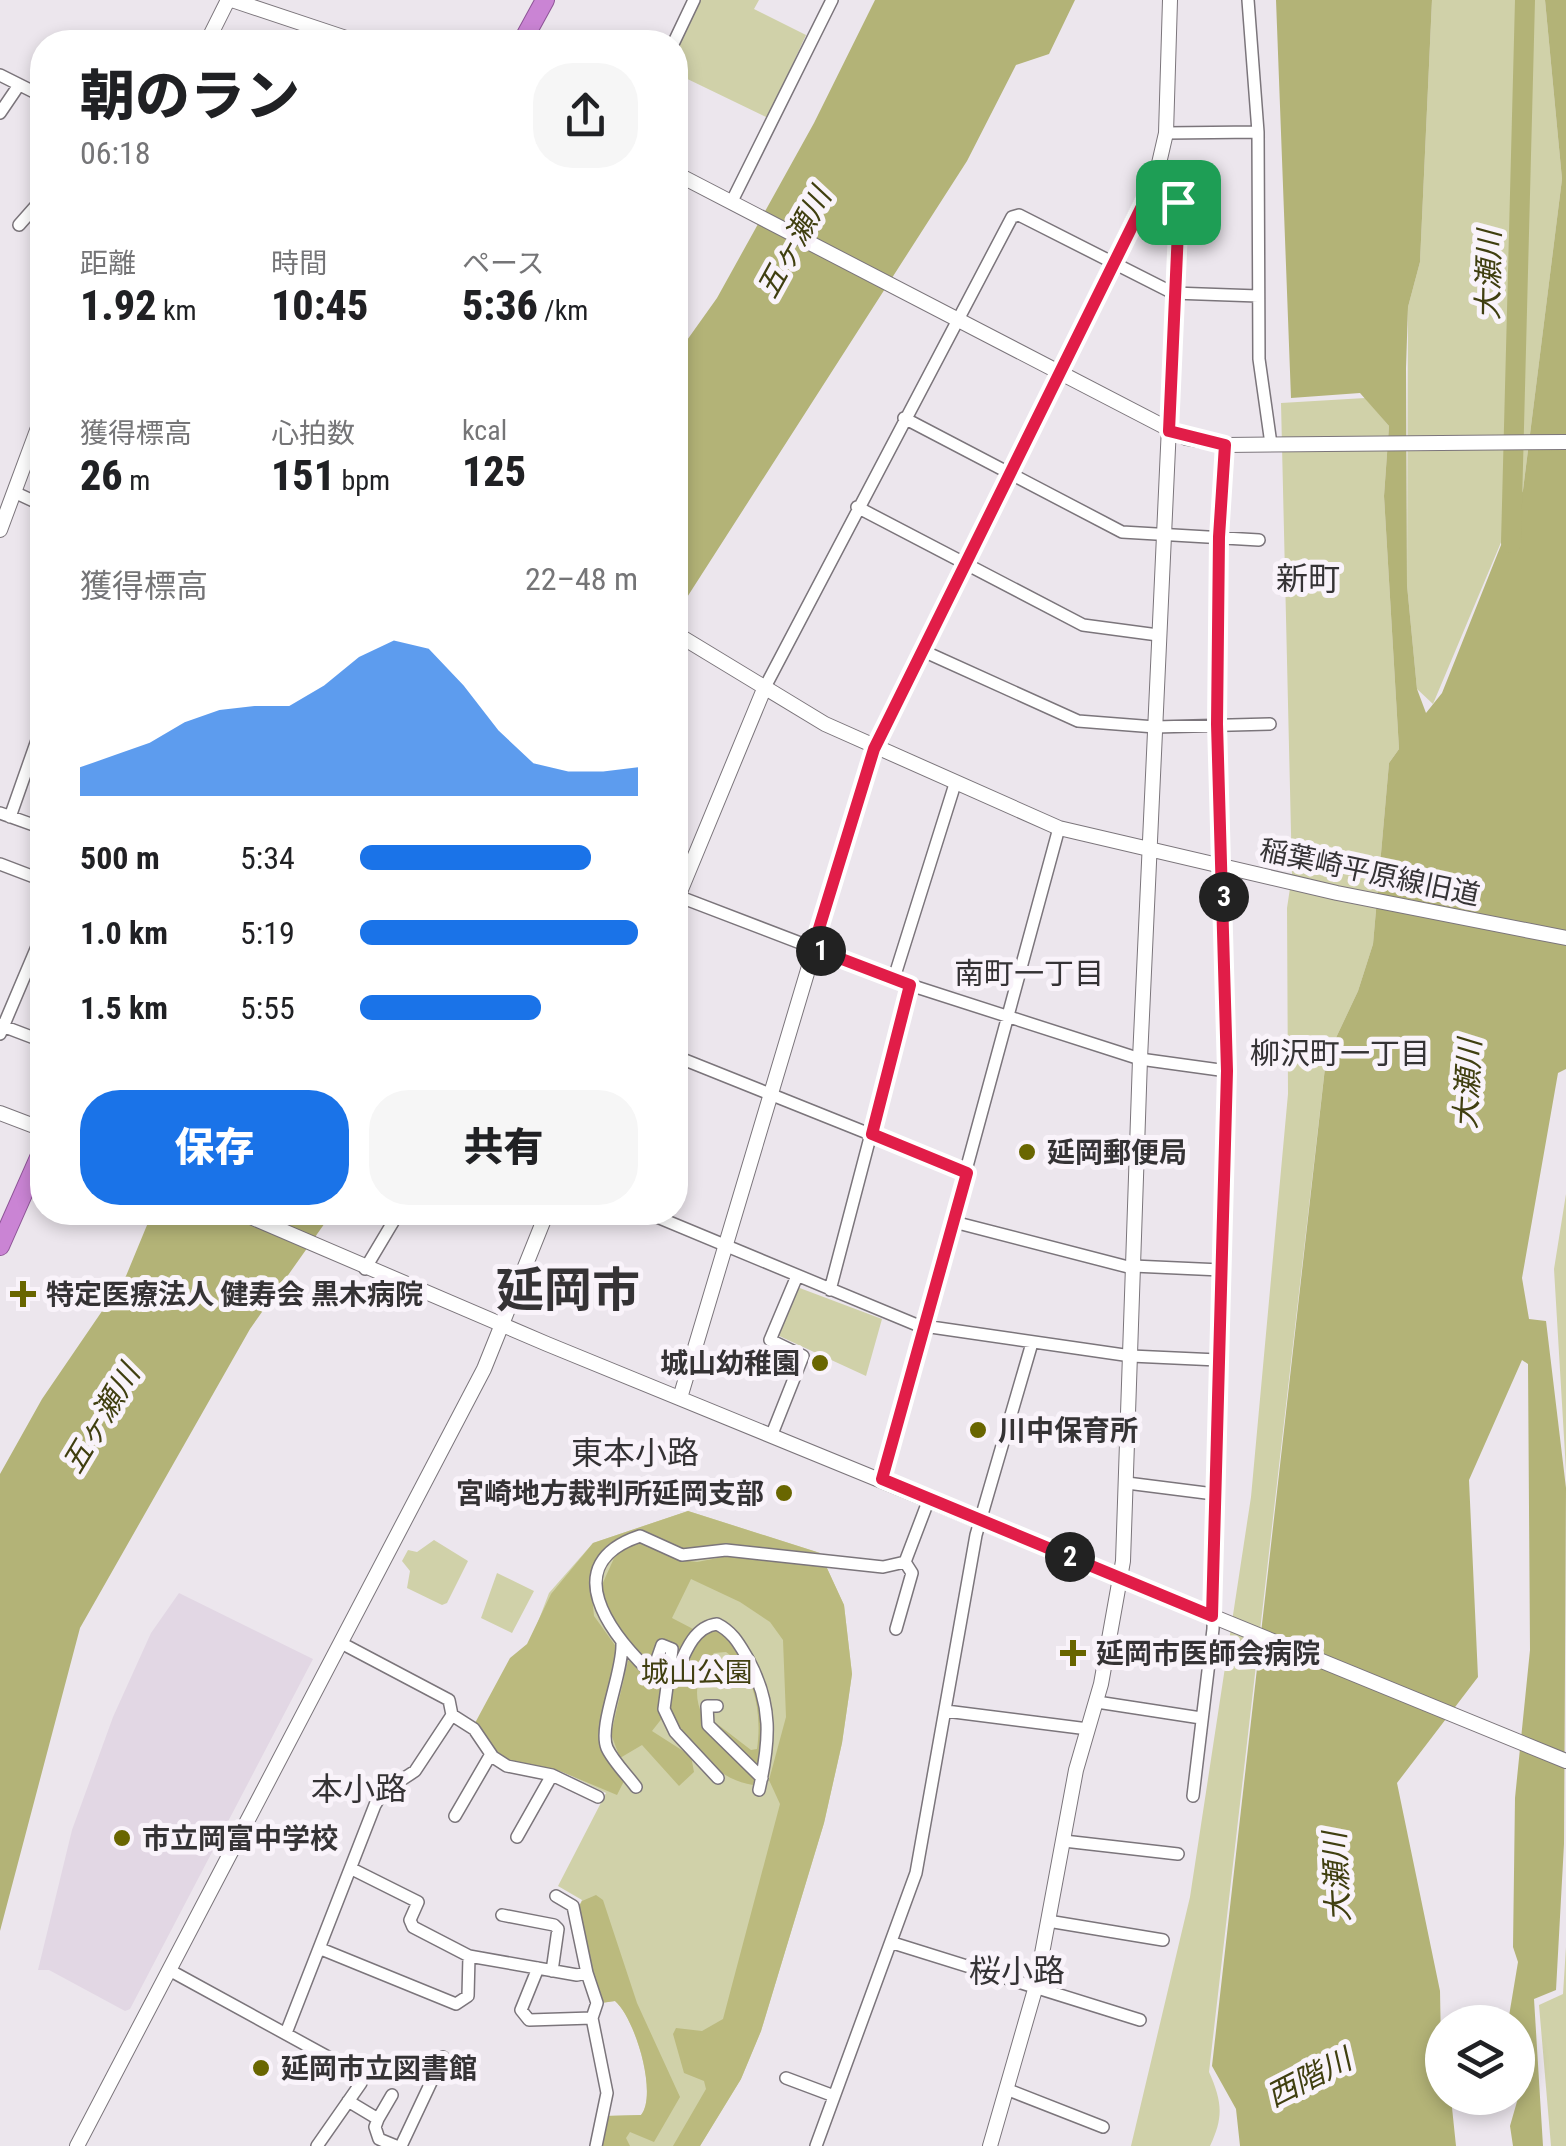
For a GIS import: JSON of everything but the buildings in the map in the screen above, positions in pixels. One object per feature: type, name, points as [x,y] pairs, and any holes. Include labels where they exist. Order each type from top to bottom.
[{"type":"highway","points":[[529,30],[545,0]]},
{"type":"highway","points":[[0,1246],[30,1178]]},
{"type":"street","points":[[214,30],[230,0],[317,30]]},
{"type":"street","points":[[680,30],[694,0]]},
{"type":"street","points":[[680,1398],[874,749],[1151,188],[1166,133],[1170,0]]},
{"type":"street","points":[[1248,0],[1258,132],[1260,381],[1275,444]]},
{"type":"street","points":[[735,202],[827,2]]},
{"type":"street","points":[[0,75],[30,89]]},
{"type":"street","points":[[0,113],[20,84]]},
{"type":"street","points":[[1166,133],[1258,132]]},
{"type":"street","points":[[688,179],[1169,431],[1225,445],[1566,442]]},
{"type":"street","points":[[990,2146],[1036,1986],[1120,1576],[1179,208],[1178,202],[1151,188]]},
{"type":"street","points":[[18,225],[30,212]]},
{"type":"street","points":[[688,870],[764,689],[1012,217],[1018,215],[1173,292],[1258,296]]},
{"type":"street","points":[[904,418],[1122,532],[1259,540]]},
{"type":"street","points":[[1193,1796],[1201,1718],[1219,1619],[1214,1494],[1227,1071],[1217,724],[1219,537],[1225,445]]},
{"type":"street","points":[[1,527],[30,449]]},
{"type":"street","points":[[14,492],[30,499]]},
{"type":"street","points":[[857,507],[1083,624],[1158,635]]},
{"type":"street","name":"稲葉崎平原線旧道","points":[[688,640],[764,689],[874,749],[1058,828],[1264,876],[1566,938]]},
{"type":"street","points":[[921,650],[1053,714],[1078,722],[1154,727],[1270,724]]},
{"type":"street","points":[[30,755],[5,815],[30,824]]},
{"type":"street","points":[[894,978],[955,784]]},
{"type":"street","points":[[882,1479],[1058,828]]},
{"type":"street","points":[[0,864],[30,875]]},
{"type":"street","points":[[688,902],[910,985],[1140,1060],[1227,1071]]},
{"type":"street","points":[[30,962],[1,1028],[30,1036]]},
{"type":"street","points":[[830,1290],[910,985]]},
{"type":"street","points":[[688,1061],[967,1173]]},
{"type":"street","points":[[0,1112],[30,1125]]},
{"type":"street","points":[[954,1222],[1132,1267],[1221,1270]]},
{"type":"street","points":[[268,1225],[365,1269],[1566,1761]]},
{"type":"street","points":[[365,1269],[391,1225]]},
{"type":"street","points":[[78,2146],[343,1644],[503,1325],[543,1225]]},
{"type":"street","points":[[676,1225],[925,1326],[1130,1356],[1218,1360]]},
{"type":"street","points":[[772,1434],[804,1356],[770,1340],[797,1276]]},
{"type":"street","points":[[816,2146],[916,1873],[980,1522],[1032,1343]]},
{"type":"street","points":[[1127,1483],[1214,1494]]},
{"type":"street","points":[[905,1562],[929,1498]]},
{"type":"street","points":[[718,1778],[675,1732],[664,1706],[672,1649],[662,1645],[648,1672],[622,1644],[600,1610],[596,1579],[606,1558],[640,1536],[682,1555],[697,1557],[726,1550],[883,1567],[905,1562]]},
{"type":"street","points":[[896,1629],[912,1572],[905,1562]]},
{"type":"street","points":[[664,1706],[694,1637],[713,1624],[728,1630],[766,1700],[770,1738],[760,1784],[708,1724],[707,1706],[717,1706]]},
{"type":"street","points":[[286,2032],[382,1792],[415,1771],[452,1715],[449,1700],[343,1644]]},
{"type":"street","points":[[622,1644],[618,1684],[605,1735],[607,1748],[636,1788]]},
{"type":"street","points":[[1097,1702],[1201,1718]]},
{"type":"street","points":[[946,1711],[1088,1729]]},
{"type":"street","points":[[452,1715],[474,1729],[491,1754],[522,1771],[552,1775],[598,1797]]},
{"type":"street","points":[[455,1816],[491,1754]]},
{"type":"street","points":[[517,1837],[552,1775]]},
{"type":"street","points":[[1064,1842],[1178,1854]]},
{"type":"street","points":[[352,1870],[418,1902],[410,1920],[414,1927],[469,1956],[552,1971],[587,1973]]},
{"type":"street","points":[[556,1896],[573,1906],[596,2003],[592,2018],[607,2093],[596,2146]]},
{"type":"street","points":[[502,1915],[554,1925],[558,1930],[552,1971]]},
{"type":"street","points":[[1048,1920],[1164,1940]]},
{"type":"street","points":[[893,1943],[1140,2020]]},
{"type":"street","points":[[321,1949],[456,2004],[468,1996],[469,1956]]},
{"type":"street","points":[[538,1968],[521,2010],[524,2016],[529,2020],[592,2018]]},
{"type":"street","points":[[170,1971],[359,2074],[361,2083],[317,2146]]},
{"type":"street","points":[[392,2095],[378,2119],[379,2138],[399,2146],[443,2057]]},
{"type":"street","points":[[786,2078],[834,2096]]},
{"type":"street","points":[[1006,2089],[1103,2127]]},
{"type":"street","points":[[348,2101],[378,2119]]},
{"type":"shaded area","points":[[179,1593],[313,1659],[130,2009],[125,2011],[49,1970],[38,1970],[72,1830],[113,1717],[151,1633]]},
{"type":"green space","points":[[698,0],[759,0],[754,9],[806,35],[768,118],[688,79],[688,30],[684,30]]},
{"type":"green space","points":[[1432,0],[1545,0],[1562,179],[1523,490],[1433,704],[1417,689],[1407,585],[1408,307],[1420,262]]},
{"type":"green space","points":[[1365,398],[1389,426],[1384,496],[1399,749],[1389,763],[1373,944],[1358,991],[1326,1059],[1209,2072],[1219,2101],[1218,2126],[1210,2146],[1131,2146],[1190,1897],[1251,1497],[1288,1094],[1287,908],[1292,875],[1281,403]]},
{"type":"green space","points":[[1566,1194],[1566,1471],[1554,1269]]},
{"type":"green space","points":[[797,1287],[882,1319],[866,1376],[777,1335]]},
{"type":"green space","name":"城山公園","points":[[688,1511],[820,1553],[844,1605],[852,1674],[824,1823],[761,2031],[741,2079],[700,2146],[599,2146],[605,2116],[641,2115],[647,2091],[642,2056],[630,2023],[615,2001],[601,2003],[577,1910],[582,1900],[558,1886],[606,1793],[563,1772],[499,1757],[477,1725],[530,1643],[549,1593],[593,1543]]},
{"type":"green space","points":[[688,1511],[820,1553],[729,1545],[681,1550],[645,1531],[616,1542],[590,1575],[594,1616],[617,1648],[602,1722],[624,1781],[617,1795],[555,1769],[518,1768],[499,1757],[475,1723],[510,1658],[527,1644],[551,1594],[593,1543]]},
{"type":"green space","points":[[434,1540],[468,1561],[447,1603],[442,1605],[407,1588],[410,1571],[402,1561],[408,1550],[417,1552]]},
{"type":"green space","points":[[637,1541],[676,1559],[697,1562],[728,1556],[826,1566],[844,1605],[852,1674],[824,1823],[761,2031],[741,2079],[700,2146],[673,2146],[706,2089],[704,2081],[684,2073],[673,2034],[676,2028],[702,2031],[723,2019],[780,1804],[769,1780],[786,1717],[783,1640],[770,1622],[740,1602],[691,1579],[672,1618],[695,1630],[671,1678],[669,1642],[652,1666],[611,1623],[601,1587],[615,1556]]},
{"type":"green space","points":[[497,1573],[534,1591],[512,1633],[481,1618]]},
{"type":"green space","points":[[711,1627],[731,1636],[763,1700],[760,1772],[711,1725],[712,1720],[751,1750],[757,1749],[755,1696],[744,1671],[726,1652],[714,1653],[702,1672],[697,1689],[699,1705],[715,1734],[756,1773],[753,1785],[717,1770],[674,1724],[670,1698],[673,1684],[685,1658]]},
{"type":"green space","points":[[663,1648],[669,1649],[663,1717],[652,1731],[691,1756],[694,1772],[679,1786],[642,1745],[620,1758],[611,1734],[628,1661],[632,1659],[648,1675]]},
{"type":"green space","points":[[596,1895],[603,1900],[637,2003],[680,2097],[654,2142],[630,2132],[626,2138],[630,2146],[599,2146],[605,2116],[641,2115],[647,2091],[642,2056],[630,2023],[615,2001],[601,2003],[577,1910],[582,1901]]},
{"type":"green space","points":[[1566,1947],[1566,2146],[1551,2146],[1539,2005],[1563,1994]]},
{"type":"water","name":"五ヶ瀬川","points":[[875,0],[1075,0],[1049,54],[1016,65],[967,161],[688,596],[688,339],[717,298],[814,123]]},
{"type":"water","name":"西階川","points":[[1276,0],[1432,0],[1420,262],[1408,307],[1406,368],[1407,585],[1417,689],[1426,713],[1442,693],[1523,490],[1562,179],[1545,0],[1566,0],[1566,1069],[1558,1073],[1522,1278],[1529,1319],[1546,1321],[1566,1488],[1564,1844],[1556,1990],[1534,1999],[1534,2005],[1511,2005],[1518,1962],[1513,1947],[1515,1798],[1530,1650],[1528,1364],[1522,1360],[1469,1480],[1478,1677],[1397,1783],[1440,1991],[1440,2005],[1425,2005],[1425,2115],[1453,2115],[1456,2146],[1240,2146],[1236,2109],[1212,2066],[1326,1059],[1358,991],[1373,944],[1389,763],[1399,749],[1384,496],[1389,426],[1360,393],[1291,398]]},
{"type":"water","name":"五ヶ瀬川","points":[[147,1225],[324,1225],[250,1329],[80,1628],[0,1931],[0,1474],[42,1399],[126,1276]]},
{"type":"water","points":[[1535,2015],[1543,2146],[1513,2146],[1510,2126],[1513,2115],[1535,2115]]},
{"type":"waterway","name":"大瀬川","points":[[1511,543],[1525,0]]},
{"type":"place","name":"延岡郵便局","points":[[1027,1152]]},
{"type":"place","name":"特定医療法人 健寿会 黒木病院","points":[[23,1294]]},
{"type":"place","name":"城山幼稚園","points":[[820,1363]]},
{"type":"place","name":"川中保育所","points":[[978,1430]]},
{"type":"place","name":"宮崎地方裁判所延岡支部","points":[[784,1493]]},
{"type":"place","name":"延岡市医師会病院","points":[[1073,1653]]},
{"type":"place","name":"市立岡富中学校","points":[[122,1838]]},
{"type":"place","name":"延岡市立図書館","points":[[261,2068]]},
{"type":"district","name":"新町","points":[[1308,579]]},
{"type":"district","name":"南町一丁目","points":[[1029,974]]},
{"type":"district","name":"柳沢町一丁目","points":[[1340,1054]]},
{"type":"district","name":"延岡市","points":[[568,1290]]},
{"type":"district","name":"東本小路","points":[[635,1453]]},
{"type":"district","name":"本小路","points":[[359,1789]]},
{"type":"district","name":"桜小路","points":[[1017,1971]]},
{"type":"route","points":[[1151,188],[1178,202],[1169,431],[1225,445],[1219,537],[1217,724],[1227,1071],[1212,1616],[882,1479],[967,1173],[872,1134],[910,985],[813,948],[874,749],[921,650],[1151,188]]}]
